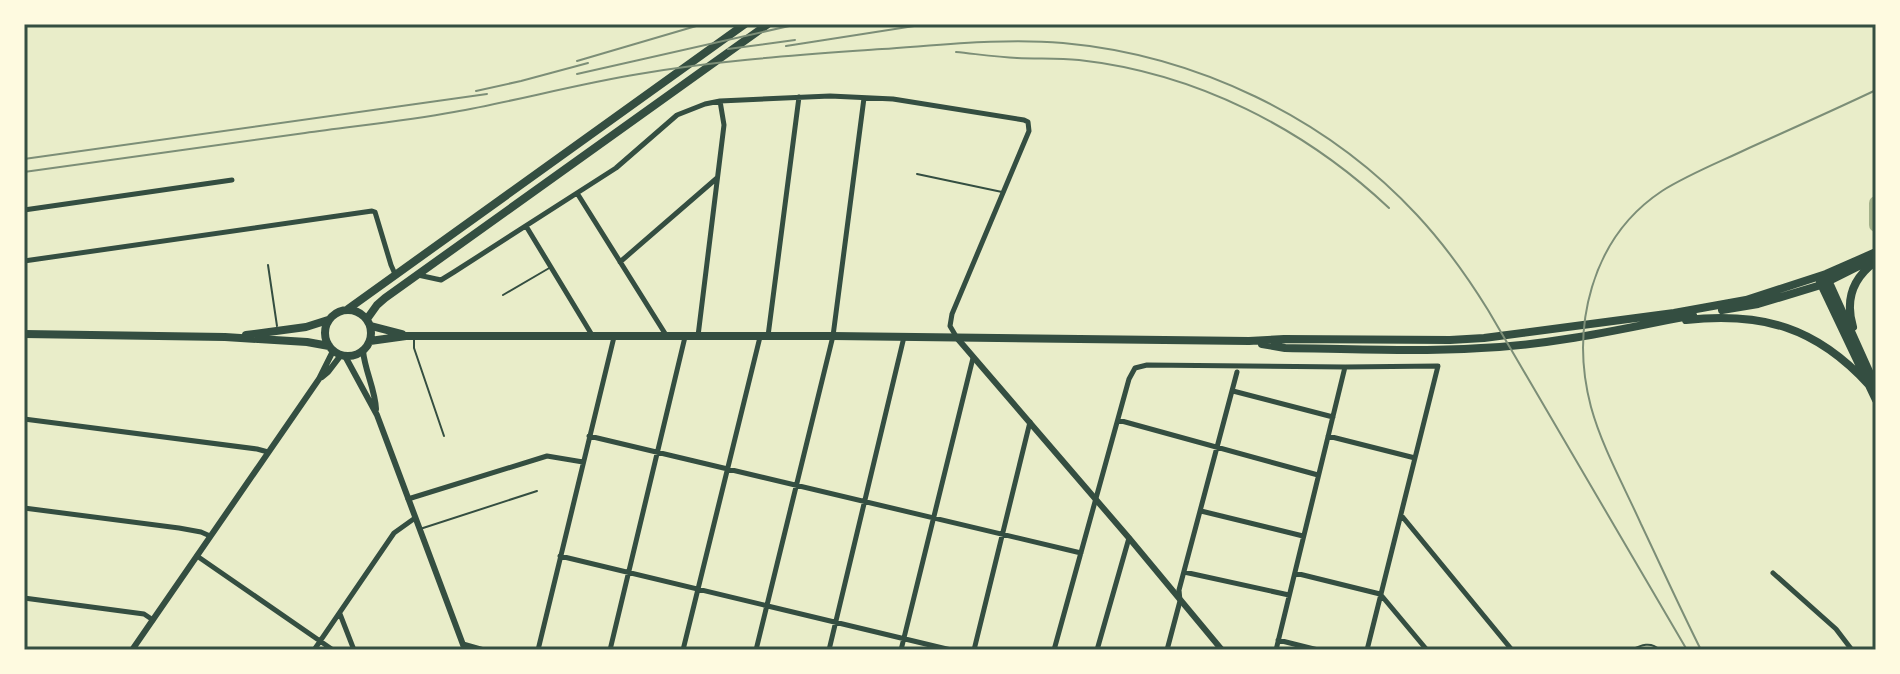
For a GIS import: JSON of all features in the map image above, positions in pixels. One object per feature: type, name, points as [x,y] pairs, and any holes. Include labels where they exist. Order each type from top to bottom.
[{"type":"main road","points":[[225,337],[306,327],[348,309],[745,24]]},
{"type":"main road","points":[[24,334],[225,337],[307,342],[355,355],[363,351],[370,341],[369,322],[377,305],[768,24]]},
{"type":"main road","points":[[1249,341],[1285,348],[1482,348],[1531,344],[1758,304],[1876,257]]},
{"type":"main road","points":[[1876,257],[1860,275],[1849,302],[1861,355],[1876,400]]},
{"type":"main road","points":[[370,341],[410,336],[1450,340],[1711,307],[1823,279]]},
{"type":"main road","points":[[1823,279],[1861,355]]},
{"type":"main road","points":[[1823,279],[1872,386]]},
{"type":"main road","points":[[348,309],[362,314],[369,322],[410,336]]},
{"type":"main road","points":[[1661,322],[1721,317],[1784,327],[1829,347],[1872,386]]},
{"type":"main road","points":[[328,320],[325,333],[337,352]]},
{"type":"street","points":[[683,650],[727,469],[764,336],[799,97]]},
{"type":"street","points":[[417,275],[441,280],[616,168],[677,115],[705,104],[799,97],[893,99],[1024,120],[1030,128],[952,314],[950,326],[973,358],[1222,650]]},
{"type":"street","points":[[756,650],[833,336],[864,98]]},
{"type":"street","points":[[698,337],[724,125],[720,101]]},
{"type":"street","points":[[620,262],[717,178]]},
{"type":"street","points":[[24,210],[232,180]]},
{"type":"street","points":[[577,193],[667,337]]},
{"type":"street","points":[[24,261],[372,211],[375,212],[395,275]]},
{"type":"street","points":[[526,226],[593,337]]},
{"type":"street","points":[[538,650],[614,337]]},
{"type":"street","points":[[610,650],[685,337]]},
{"type":"street","points":[[829,650],[904,337]]},
{"type":"street","points":[[363,351],[376,412],[464,647],[484,650]]},
{"type":"street","points":[[132,650],[319,379],[328,372],[337,352]]},
{"type":"street","points":[[337,352],[376,412]]},
{"type":"street","points":[[901,650],[973,358]]},
{"type":"street","points":[[1054,650],[1131,373],[1135,368],[1140,365],[1438,366],[1367,650]]},
{"type":"street","points":[[1276,650],[1345,367]]},
{"type":"street","points":[[1167,650],[1180,601],[1179,590],[1237,372]]},
{"type":"street","points":[[1233,391],[1333,417]]},
{"type":"street","points":[[24,419],[268,452]]},
{"type":"street","points":[[1118,420],[1318,475]]},
{"type":"street","points":[[974,650],[1030,422]]},
{"type":"street","points":[[589,436],[1081,553]]},
{"type":"street","points":[[1328,436],[1415,458]]},
{"type":"street","points":[[408,499],[547,456],[583,462]]},
{"type":"street","points":[[24,508],[179,528],[210,536]]},
{"type":"street","points":[[1201,511],[1303,536]]},
{"type":"street","points":[[1401,514],[1512,650]]},
{"type":"street","points":[[314,650],[394,533],[415,518]]},
{"type":"street","points":[[1097,650],[1129,538]]},
{"type":"street","points":[[197,556],[333,650]]},
{"type":"street","points":[[560,556],[951,650]]},
{"type":"street","points":[[1184,572],[1289,595]]},
{"type":"street","points":[[1295,573],[1380,594],[1427,650]]},
{"type":"street","points":[[1773,573],[1836,629],[1852,650]]},
{"type":"street","points":[[24,598],[144,614],[153,620]]},
{"type":"street","points":[[339,613],[354,650]]},
{"type":"street","points":[[1278,640],[1318,650]]},
{"type":"lane","points":[[917,174],[1003,192]]},
{"type":"lane","points":[[268,265],[278,331]]},
{"type":"lane","points":[[503,295],[551,267]]},
{"type":"lane","points":[[410,336],[444,436]]},
{"type":"lane","points":[[419,529],[537,491]]},
{"type":"lane","points":[[1631,650],[1648,644],[1660,650]]},
{"type":"waterway","points":[[1876,203],[1876,225]]},
{"type":"railway","points":[[577,61],[703,24]]},
{"type":"railway","points":[[577,74],[798,24]]},
{"type":"railway","points":[[786,46],[927,24]]},
{"type":"railway","points":[[728,49],[795,40]]},
{"type":"railway","points":[[24,172],[417,118],[639,74],[760,58],[1018,41],[1063,43],[1162,61],[1256,97],[1300,121],[1342,148],[1381,180],[1427,226],[1488,310],[1687,650]]},
{"type":"railway","points":[[956,52],[1009,58],[1079,60],[1165,77],[1206,91],[1284,129],[1356,179],[1389,208]]},
{"type":"railway","points":[[476,91],[588,63]]},
{"type":"railway","points":[[1701,650],[1614,466],[1591,407],[1583,347],[1592,287],[1618,233],[1662,191],[1705,168],[1876,90]]},
{"type":"railway","points":[[24,159],[487,94]]}]
